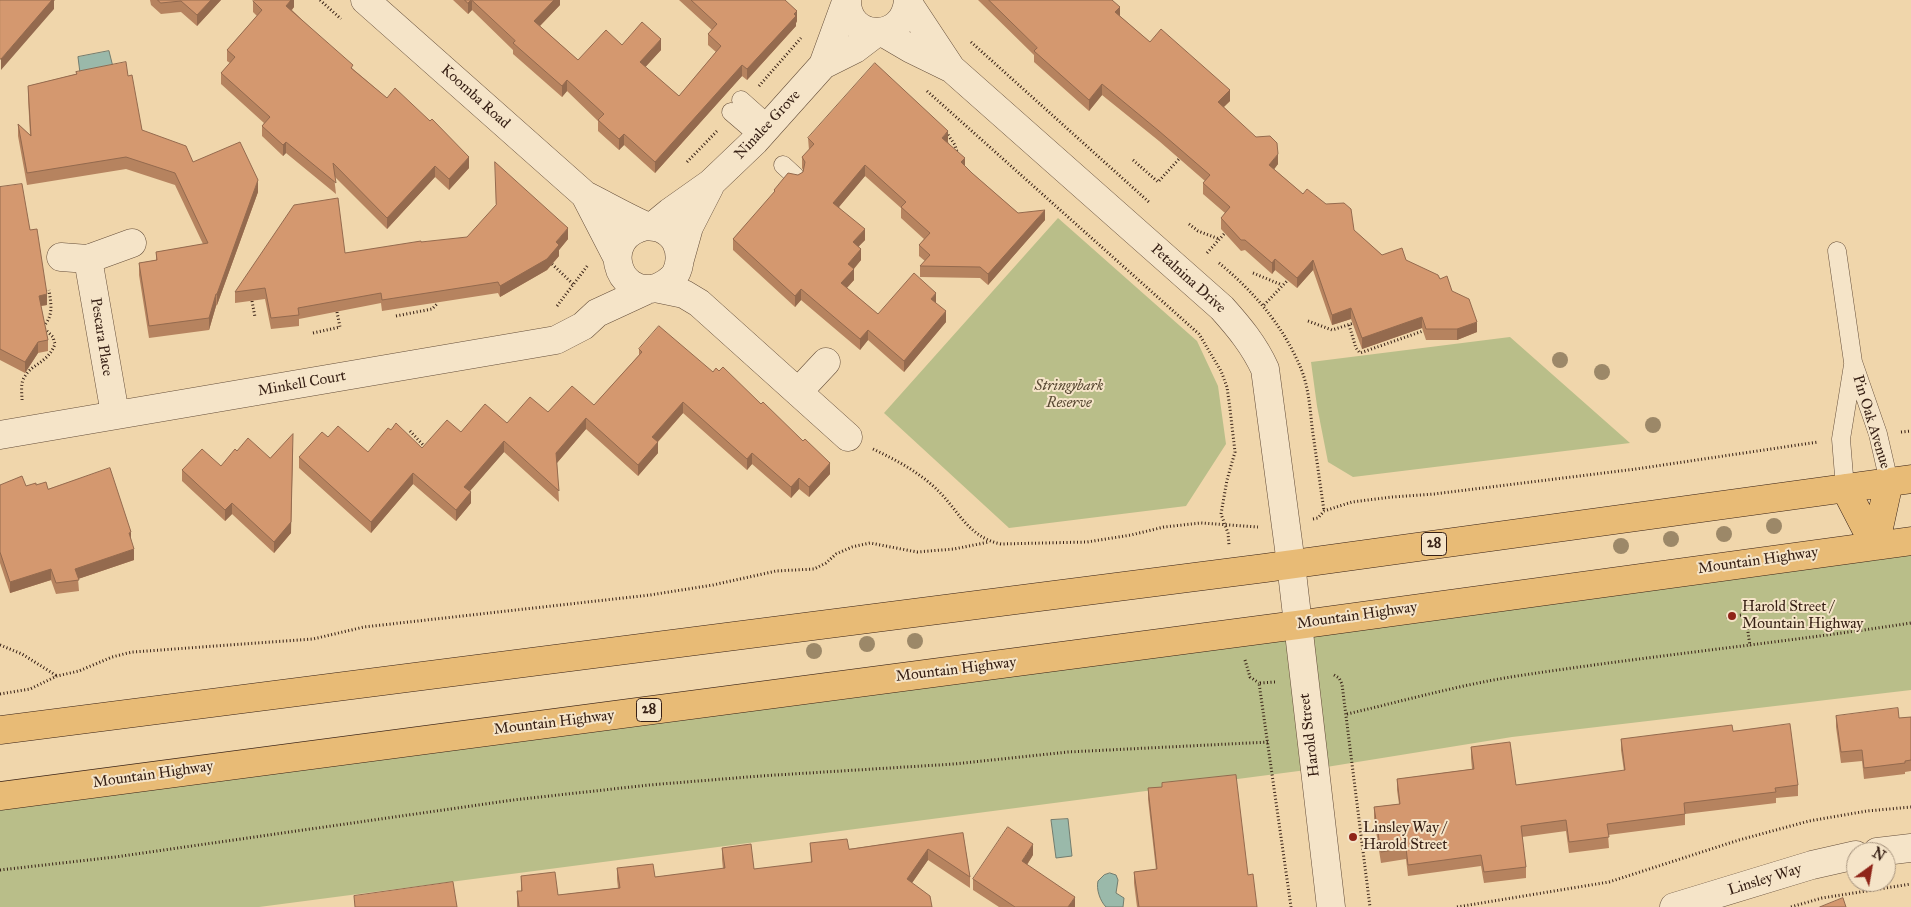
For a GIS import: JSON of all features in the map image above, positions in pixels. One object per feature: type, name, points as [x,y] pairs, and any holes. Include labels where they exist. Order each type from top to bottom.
[{"type":"main road","name":"28","points":[[0,730],[1291,564],[1900,481]]},
{"type":"main road","points":[[1876,546],[1900,481]]},
{"type":"main road","points":[[1845,488],[1876,546]]},
{"type":"main road","name":"Mountain Highway","points":[[0,796],[1240,633],[1911,541]]},
{"type":"street","name":"Koomba Road","points":[[366,0],[585,195],[649,226]]},
{"type":"street","name":"Petalnina Drive","points":[[847,1],[852,20],[866,31],[879,33],[952,69]]},
{"type":"street","name":"Ninalee Grove","points":[[649,226],[711,183],[764,131],[823,65],[847,1]]},
{"type":"street","name":"Petalnina Drive","points":[[908,2],[952,69],[1222,308],[1240,328],[1256,351],[1265,369],[1291,564]]},
{"type":"street","name":"Ninalee Grove","points":[[823,65],[855,50],[879,33],[892,29],[906,14],[908,2]]},
{"type":"street","name":"Ninalee Grove","points":[[680,261],[689,227],[711,183]]},
{"type":"street","name":"Koomba Road","points":[[585,195],[614,251]]},
{"type":"street","points":[[699,303],[680,261],[676,241],[669,234],[649,226],[637,228],[622,239],[614,251],[620,271],[632,284],[684,294],[699,303],[848,437]]},
{"type":"street","points":[[61,257],[88,259],[132,243]]},
{"type":"street","name":"Minkell Court","points":[[597,313],[614,251]]},
{"type":"street","name":"Pescara Place","points":[[88,259],[115,414]]},
{"type":"street","points":[[652,288],[664,285],[672,279],[680,261]]},
{"type":"street","name":"Minkell Court","points":[[0,435],[556,340],[583,326],[597,313],[652,288]]},
{"type":"street","points":[[798,392],[826,362]]},
{"type":"street","name":"Harold Street","points":[[1291,564],[1331,907]]},
{"type":"street","points":[[1896,850],[1911,848]]},
{"type":"street","name":"Linsley Way","points":[[1692,905],[1812,865],[1846,857]]},
{"type":"lane","points":[[737,107],[764,131]]},
{"type":"lane","name":"Pin Oak Avenue","points":[[1837,251],[1853,362],[1878,434],[1900,481]]},
{"type":"lane","name":"Pin Oak Avenue","points":[[1845,488],[1841,439],[1853,362]]},
{"type":"path","points":[[687,162],[802,36]]},
{"type":"path","points":[[921,86],[1199,334],[1227,387],[1230,409],[1235,452],[1221,514],[1225,524],[1231,571]]},
{"type":"path","points":[[943,127],[955,145],[959,157],[958,163]]},
{"type":"path","points":[[1133,160],[1158,182],[1179,159]]},
{"type":"path","points":[[1190,224],[1198,230],[1219,239]]},
{"type":"path","points":[[1207,253],[1224,233]]},
{"type":"path","points":[[552,313],[590,263],[590,245],[599,244],[614,251]]},
{"type":"path","points":[[552,264],[573,284]]},
{"type":"path","points":[[1253,273],[1282,285]]},
{"type":"path","points":[[1264,305],[1288,280]]},
{"type":"path","points":[[22,400],[21,390],[24,377],[48,356],[55,344],[53,337],[43,327],[51,315],[48,290]]},
{"type":"path","points":[[252,301],[255,317]]},
{"type":"path","points":[[396,316],[432,309],[437,304]]},
{"type":"path","points":[[313,333],[340,327],[337,312]]},
{"type":"path","points":[[1308,321],[1332,330],[1362,321]]},
{"type":"path","points":[[1349,325],[1356,348],[1360,353],[1423,331]]},
{"type":"path","points":[[15,402],[32,399]]},
{"type":"path","points":[[1878,434],[1911,430]]},
{"type":"path","points":[[410,431],[429,451]]},
{"type":"path","points":[[848,437],[912,469],[934,486],[969,528],[989,542]]},
{"type":"path","points":[[0,694],[30,689],[57,676],[79,671],[112,657],[132,652],[313,640],[364,627],[713,585],[776,571],[814,569],[826,564],[836,554],[852,547],[870,543],[916,552],[954,549],[989,542],[1020,545],[1087,542],[1131,535],[1164,526],[1202,523],[1252,528],[1318,518],[1324,511],[1352,502],[1434,494],[1636,468],[1841,439]]},
{"type":"path","points":[[1726,617],[1741,615],[1746,618],[1750,646]]},
{"type":"path","points":[[1347,714],[1516,676],[1911,623]]},
{"type":"path","points":[[1240,633],[1250,677],[1259,683],[1275,682]]},
{"type":"path","points":[[0,645],[22,654],[57,676]]},
{"type":"path","points":[[1332,674],[1339,678],[1342,684],[1347,714],[1370,907]]},
{"type":"path","points":[[1259,683],[1269,742],[1291,907]]},
{"type":"path","points":[[0,870],[125,856],[513,800],[648,785],[954,764],[1068,752],[1269,742]]},
{"type":"path","points":[[1457,907],[1609,882],[1739,840],[1801,823],[1867,811],[1911,807]]},
{"type":"path","points":[[1791,907],[1822,898],[1911,884]]},
{"type":"green space","name":"Stringybark Reserve","points":[[1058,218],[1197,341],[1218,386],[1226,444],[1186,506],[1009,528],[884,413]]},
{"type":"green space","points":[[1510,337],[1630,443],[1353,477],[1328,462],[1311,362]]},
{"type":"green space","points":[[1911,541],[1911,690],[1512,737],[1314,769],[259,907],[0,907],[0,796]]},
{"type":"shaded area","points":[[109,51],[113,67],[80,73],[78,57]]},
{"type":"shaded area","points":[[1068,819],[1072,856],[1056,858],[1051,820]]},
{"type":"shaded area","points":[[1110,873],[1116,875],[1118,880],[1116,893],[1124,898],[1123,907],[1106,907],[1100,898],[1098,881],[1104,875]]},
{"type":"building","points":[[0,0],[52,0],[1,59],[0,59]]},
{"type":"building","points":[[158,0],[211,0],[197,15],[181,1],[161,3]]},
{"type":"building","points":[[254,0],[291,0],[286,6],[353,65],[351,68],[387,98],[395,88],[430,121],[432,119],[469,157],[449,179],[435,166],[387,218],[333,163],[336,183],[286,142],[283,145],[262,126],[270,117],[221,73],[235,57],[227,50],[262,10]]},
{"type":"building","points":[[472,0],[554,0],[534,21],[578,60],[606,30],[622,45],[642,22],[661,39],[640,62],[679,96],[721,46],[708,34],[717,24],[691,0],[785,0],[797,11],[794,14],[796,16],[747,69],[742,65],[655,162],[624,134],[619,139],[598,120],[604,114],[567,80],[562,86],[513,43],[515,41]]},
{"type":"building","points":[[989,0],[1112,0],[1120,7],[1115,12],[1150,42],[1161,29],[1230,90],[1218,102],[1256,137],[1270,136],[1277,143],[1278,154],[1269,165],[1303,194],[1307,189],[1326,204],[1344,203],[1351,209],[1354,230],[1382,255],[1402,248],[1406,260],[1438,275],[1440,279],[1447,276],[1452,291],[1469,299],[1477,322],[1457,329],[1426,329],[1422,317],[1362,338],[1351,308],[1332,315],[1313,260],[1297,278],[1275,259],[1272,263],[1245,240],[1241,240],[1221,218],[1230,207],[1203,183],[1210,175],[1102,84],[1089,100],[1034,51],[1037,48]]},
{"type":"building","points":[[126,62],[128,76],[132,75],[142,130],[186,146],[193,162],[240,142],[258,180],[209,318],[149,326],[139,263],[157,260],[156,252],[208,243],[175,173],[126,157],[27,173],[18,124],[31,136],[28,86],[77,74],[76,72]]},
{"type":"building","points":[[875,63],[948,131],[942,138],[965,158],[961,162],[1018,213],[1045,210],[988,274],[980,267],[920,266],[930,255],[919,245],[930,233],[901,207],[906,202],[865,165],[833,203],[865,229],[853,242],[861,249],[848,264],[854,269],[841,283],[878,314],[914,273],[936,293],[931,299],[946,311],[904,361],[868,330],[860,339],[801,289],[795,296],[733,239],[775,191],[788,173],[798,175],[803,172],[805,162],[802,157],[814,144],[808,138]]},
{"type":"building","points":[[495,162],[568,228],[556,242],[559,245],[547,259],[500,286],[498,282],[382,300],[381,293],[298,308],[299,315],[271,318],[265,288],[235,292],[294,205],[338,198],[345,253],[421,241],[467,237],[496,205]]},
{"type":"building","points":[[22,184],[30,230],[37,229],[47,294],[39,296],[48,340],[38,342],[25,362],[0,349],[0,187]]},
{"type":"building","points":[[659,326],[713,372],[716,368],[719,371],[723,367],[761,404],[763,402],[803,441],[805,439],[830,463],[809,487],[799,478],[791,487],[752,453],[747,459],[683,402],[652,437],[658,442],[638,465],[586,418],[556,453],[559,491],[504,441],[464,487],[471,492],[456,510],[413,473],[371,522],[299,457],[322,432],[328,437],[338,426],[368,452],[388,428],[391,430],[396,423],[422,448],[447,420],[461,432],[485,404],[507,423],[530,397],[548,412],[572,386],[594,405],[642,352],[639,349]]},
{"type":"building","points":[[293,434],[291,522],[274,542],[232,503],[225,510],[182,470],[202,449],[221,466],[235,449],[237,451],[248,438],[270,458]]},
{"type":"building","points":[[110,468],[131,532],[129,533],[134,549],[75,569],[79,580],[56,583],[51,569],[10,582],[0,552],[0,485],[22,476],[26,486],[46,482],[48,489]]},
{"type":"building","points":[[1898,708],[1899,718],[1911,717],[1911,760],[1905,761],[1905,763],[1864,768],[1862,750],[1841,752],[1836,716]]},
{"type":"building","points":[[1790,724],[1798,785],[1775,788],[1776,792],[1684,803],[1685,814],[1607,824],[1609,837],[1569,842],[1566,820],[1521,826],[1526,867],[1484,872],[1481,855],[1408,865],[1406,848],[1381,852],[1374,807],[1400,804],[1397,779],[1474,769],[1471,747],[1510,742],[1516,785],[1625,770],[1621,739],[1732,725],[1733,731]]},
{"type":"building","points":[[1236,775],[1248,875],[1253,874],[1257,907],[1139,907],[1134,872],[1157,869],[1148,788],[1162,787],[1162,783]]},
{"type":"building","points":[[1008,827],[1033,844],[1022,861],[1075,897],[1068,907],[1015,907],[973,879]]},
{"type":"building","points":[[963,833],[970,877],[928,849],[907,879],[930,896],[932,907],[519,907],[517,891],[522,891],[521,876],[555,872],[558,895],[620,888],[617,868],[653,864],[655,877],[725,868],[722,848],[751,844],[754,869],[812,862],[810,843],[847,839],[849,849]]},
{"type":"building","points":[[453,882],[457,907],[355,907],[354,896]]},
{"type":"building","points":[[1843,898],[1846,907],[1820,907]]},
{"type":"place","name":"Harold Street / Mountain Highway","points":[[1732,616]]},
{"type":"place","name":"Linsley Way / Harold Street","points":[[1353,837]]}]
